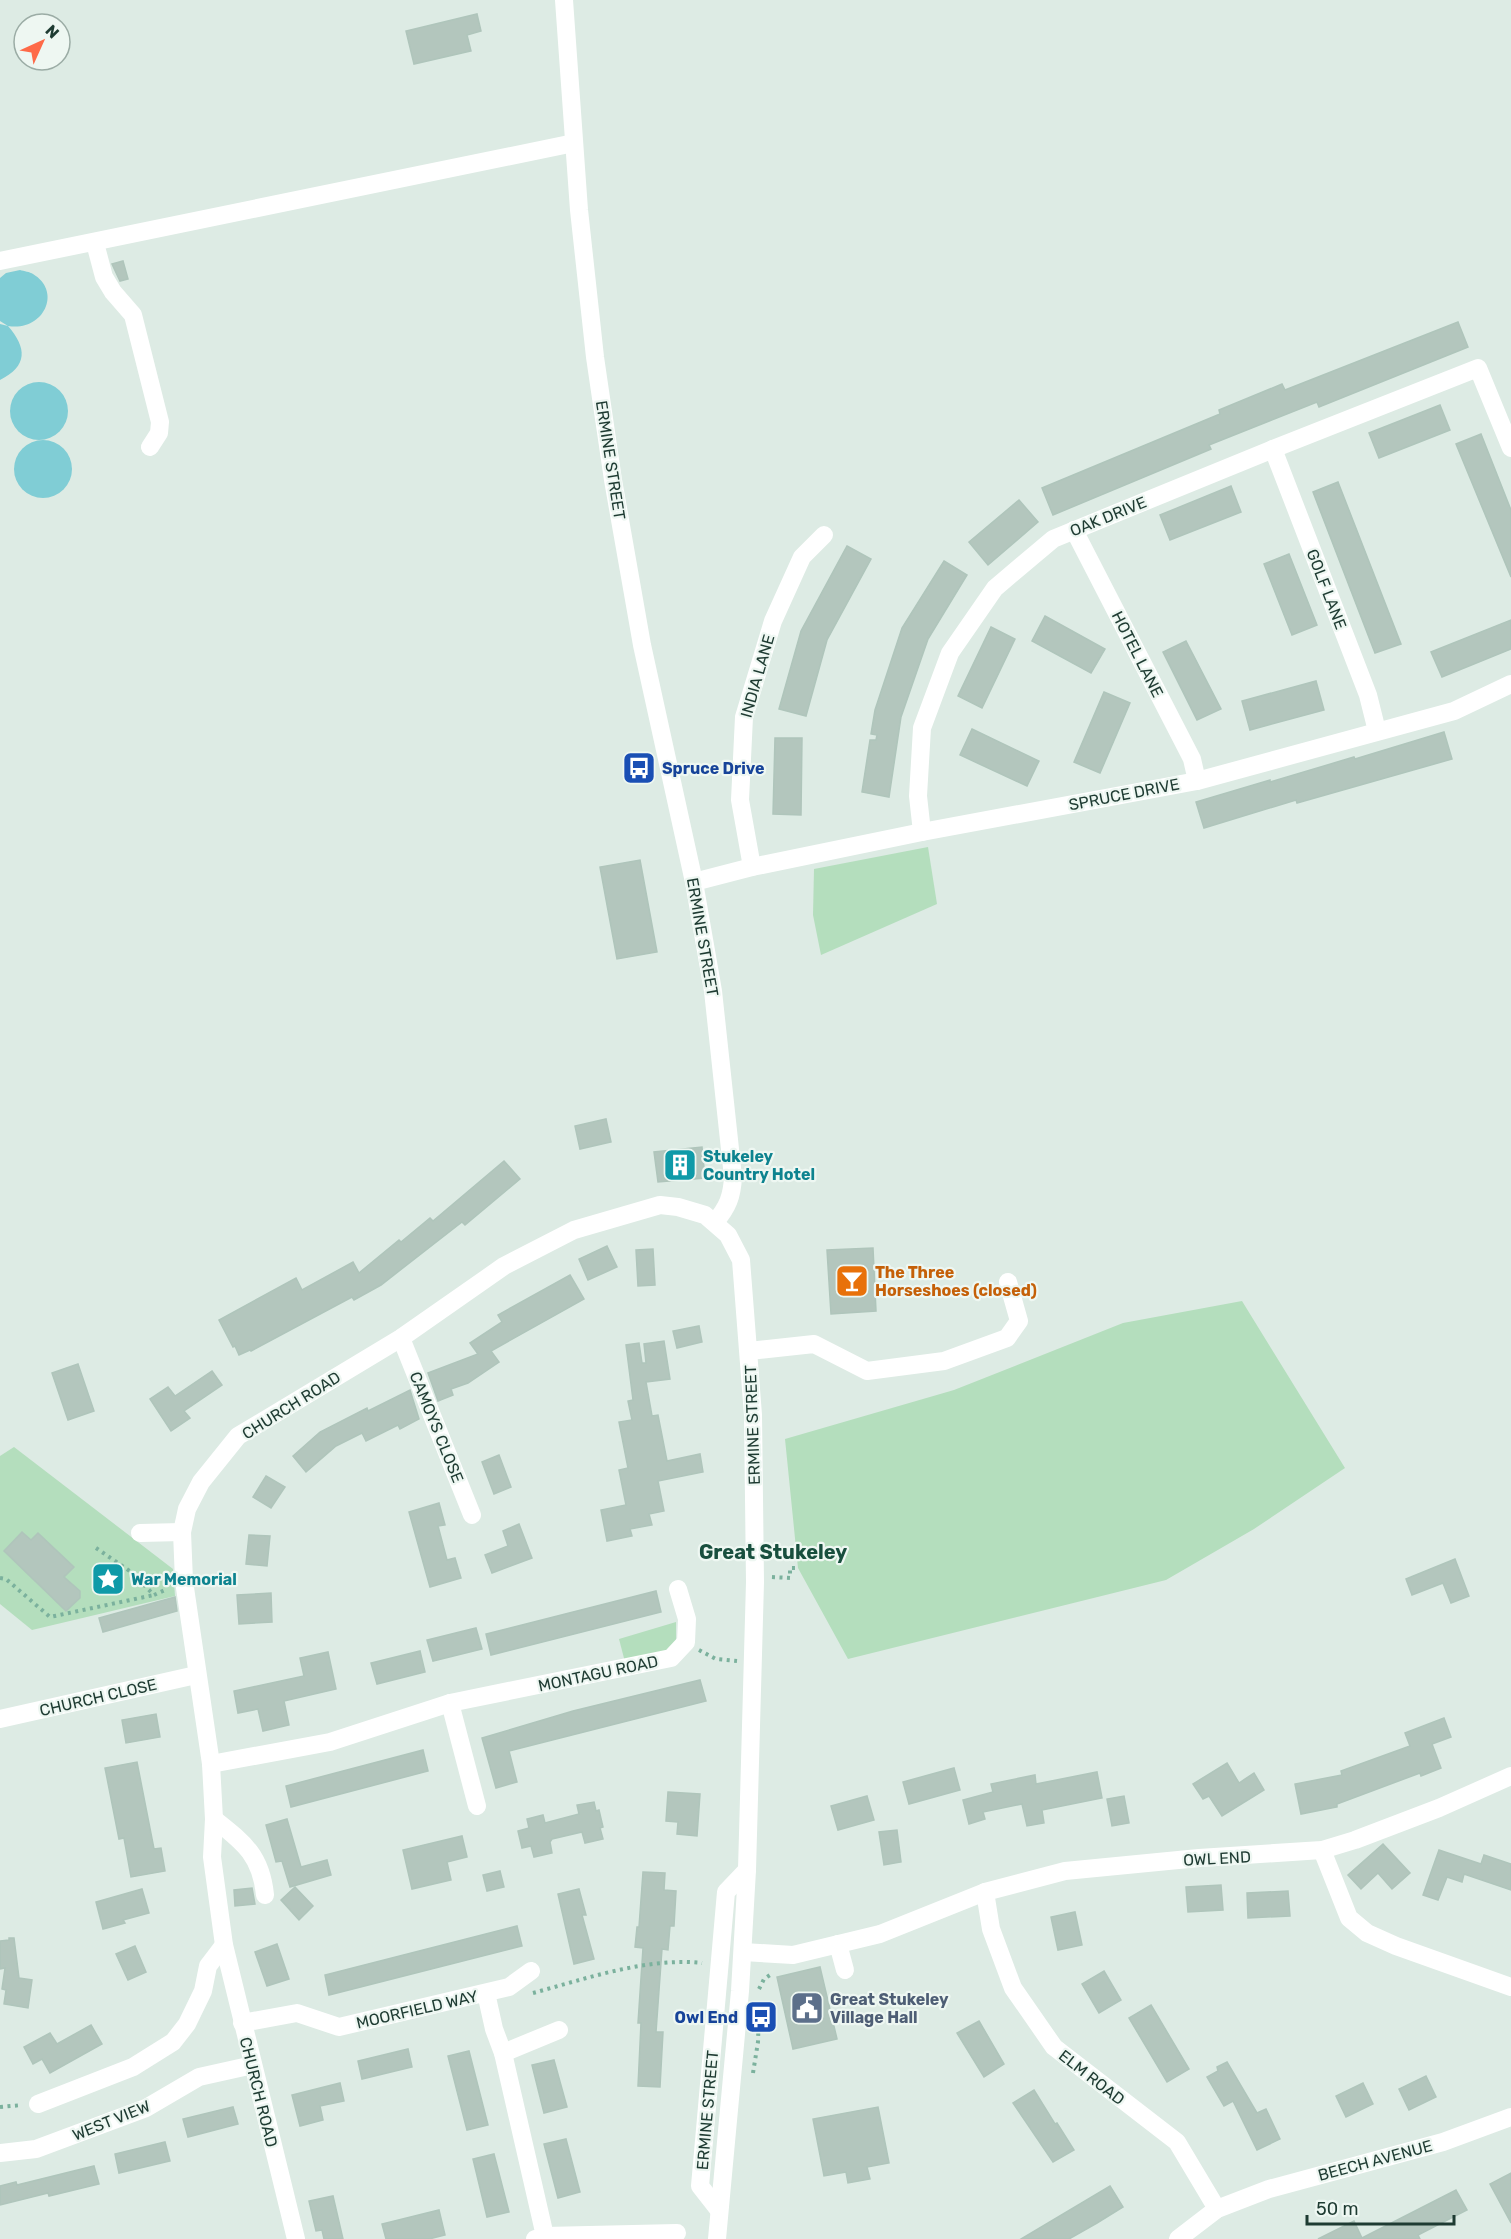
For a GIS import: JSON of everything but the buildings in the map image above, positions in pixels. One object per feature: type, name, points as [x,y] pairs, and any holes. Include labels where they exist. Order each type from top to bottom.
[{"type":"street","name":"ERMINE STREET","points":[[564,0],[574,142],[595,357],[613,480],[642,645],[693,882],[719,1032],[733,1177],[732,1192],[727,1208],[715,1222],[728,1235],[741,1260],[749,1352],[753,1415],[755,1582],[747,1870],[743,1952],[717,2239]]},
{"type":"street","points":[[0,261],[574,142]]},
{"type":"street","points":[[95,243],[104,277],[113,292],[133,315],[160,422],[159,433],[150,447]]},
{"type":"street","name":"OAK DRIVE","points":[[922,832],[918,796],[922,728],[950,653],[995,588],[1053,539],[1478,368],[1511,448]]},
{"type":"street","name":"GOLF LANE","points":[[1273,449],[1368,695],[1377,731]]},
{"type":"street","name":"HOTEL LANE","points":[[1074,530],[1192,759],[1197,781]]},
{"type":"street","name":"INDIA LANE","points":[[752,867],[740,800],[744,717],[773,621],[802,556],[824,535]]},
{"type":"street","name":"SPRUCE DRIVE","points":[[693,882],[752,867],[922,832],[1197,781],[1454,711],[1511,684]]},
{"type":"street","name":"CHURCH ROAD","points":[[296,2239],[224,1945],[212,1857],[214,1819],[211,1764],[196,1675],[184,1581],[182,1532],[187,1509],[201,1482],[238,1436],[401,1338],[504,1266],[574,1230],[660,1205],[693,1210],[715,1222]]},
{"type":"street","points":[[749,1352],[814,1344],[867,1371],[944,1361],[1007,1338],[1019,1321],[1008,1282]]},
{"type":"street","name":"CAMOYS CLOSE","points":[[401,1338],[472,1515]]},
{"type":"street","points":[[140,1533],[182,1532]]},
{"type":"street","points":[[678,1589],[687,1619],[686,1642]]},
{"type":"street","name":"MONTAGU ROAD","points":[[211,1764],[330,1742],[450,1703],[670,1658],[686,1642]]},
{"type":"street","name":"CHURCH CLOSE","points":[[0,1719],[196,1675]]},
{"type":"street","points":[[450,1703],[477,1806]]},
{"type":"street","name":"OWL END","points":[[743,1952],[793,1955],[880,1934],[985,1892],[1065,1871],[1199,1858],[1322,1850],[1355,1840],[1438,1808],[1511,1776]]},
{"type":"street","points":[[214,1819],[244,1843],[263,1875],[265,1895]]},
{"type":"street","points":[[1322,1850],[1348,1917],[1367,1933],[1396,1946],[1511,1987]]},
{"type":"street","name":"ERMINE STREET","points":[[718,2209],[700,2186],[726,1892],[747,1870]]},
{"type":"street","name":"ELM ROAD","points":[[985,1892],[991,1929],[1013,1988],[1054,2047],[1177,2142],[1217,2209]]},
{"type":"street","points":[[838,1944],[845,1970]]},
{"type":"street","points":[[38,2104],[133,2067],[173,2042],[187,2024],[203,1991],[208,1966],[224,1945]]},
{"type":"street","name":"MOORFIELD WAY","points":[[242,2023],[297,2013],[339,2026],[509,1987],[531,1971]]},
{"type":"street","name":"MOORFIELD WAY","points":[[486,1993],[494,2029],[503,2053],[540,2238]]},
{"type":"street","points":[[503,2053],[559,2030]]},
{"type":"street","name":"WEST VIEW","points":[[0,2153],[36,2149],[146,2108],[199,2077],[253,2065]]},
{"type":"street","name":"BEECH AVENUE","points":[[1178,2239],[1217,2209],[1269,2189],[1443,2142],[1511,2117]]},
{"type":"street","points":[[540,2238],[677,2233]]},
{"type":"path","points":[[96,1548],[131,1572],[154,1595]]},
{"type":"path","points":[[768,1577],[790,1578],[790,1568],[798,1568]]},
{"type":"path","points":[[0,1578],[6,1579],[50,1617],[154,1595],[184,1581]]},
{"type":"path","points":[[686,1642],[716,1659],[739,1661]]},
{"type":"path","points":[[531,1994],[592,1977],[663,1962],[721,1965]]},
{"type":"green space","points":[[928,847],[937,904],[821,955],[813,915],[814,869]]},
{"type":"green space","points":[[1242,1301],[1345,1468],[1254,1529],[1166,1580],[848,1659],[798,1568],[785,1439],[954,1390],[1123,1323]]},
{"type":"green space","points":[[14,1447],[173,1569],[175,1596],[32,1630],[0,1604],[0,1456]]},
{"type":"green space","points":[[676,1622],[676,1641],[668,1650],[625,1662],[619,1639]]},
{"type":"water","points":[[20,270],[32,273],[42,282],[47,291],[48,300],[45,309],[31,323],[8,326],[0,321],[0,278],[6,273]]},
{"type":"water","points":[[0,324],[8,326],[19,342],[22,356],[16,369],[0,380]]},
{"type":"water","points":[[39,382],[55,387],[63,395],[68,411],[63,427],[55,435],[39,440],[23,435],[15,427],[10,411],[15,395],[23,387]]},
{"type":"water","points":[[43,440],[59,445],[67,453],[72,469],[67,485],[59,493],[43,498],[27,493],[19,485],[14,469],[19,453],[27,445]]},
{"type":"place","name":"Spruce Drive","points":[[639,768]]},
{"type":"place","name":"Stukeley Country Hotel","points":[[680,1165]]},
{"type":"place","name":"The Three Horseshoes (closed)","points":[[852,1281]]},
{"type":"place","name":"War Memorial","points":[[108,1579]]},
{"type":"place","name":"Great Stukeley Village Hall","points":[[807,2008]]},
{"type":"place","name":"Owl End","points":[[761,2017]]},
{"type":"district","name":"Great Stukeley","points":[[773,1552]]}]
